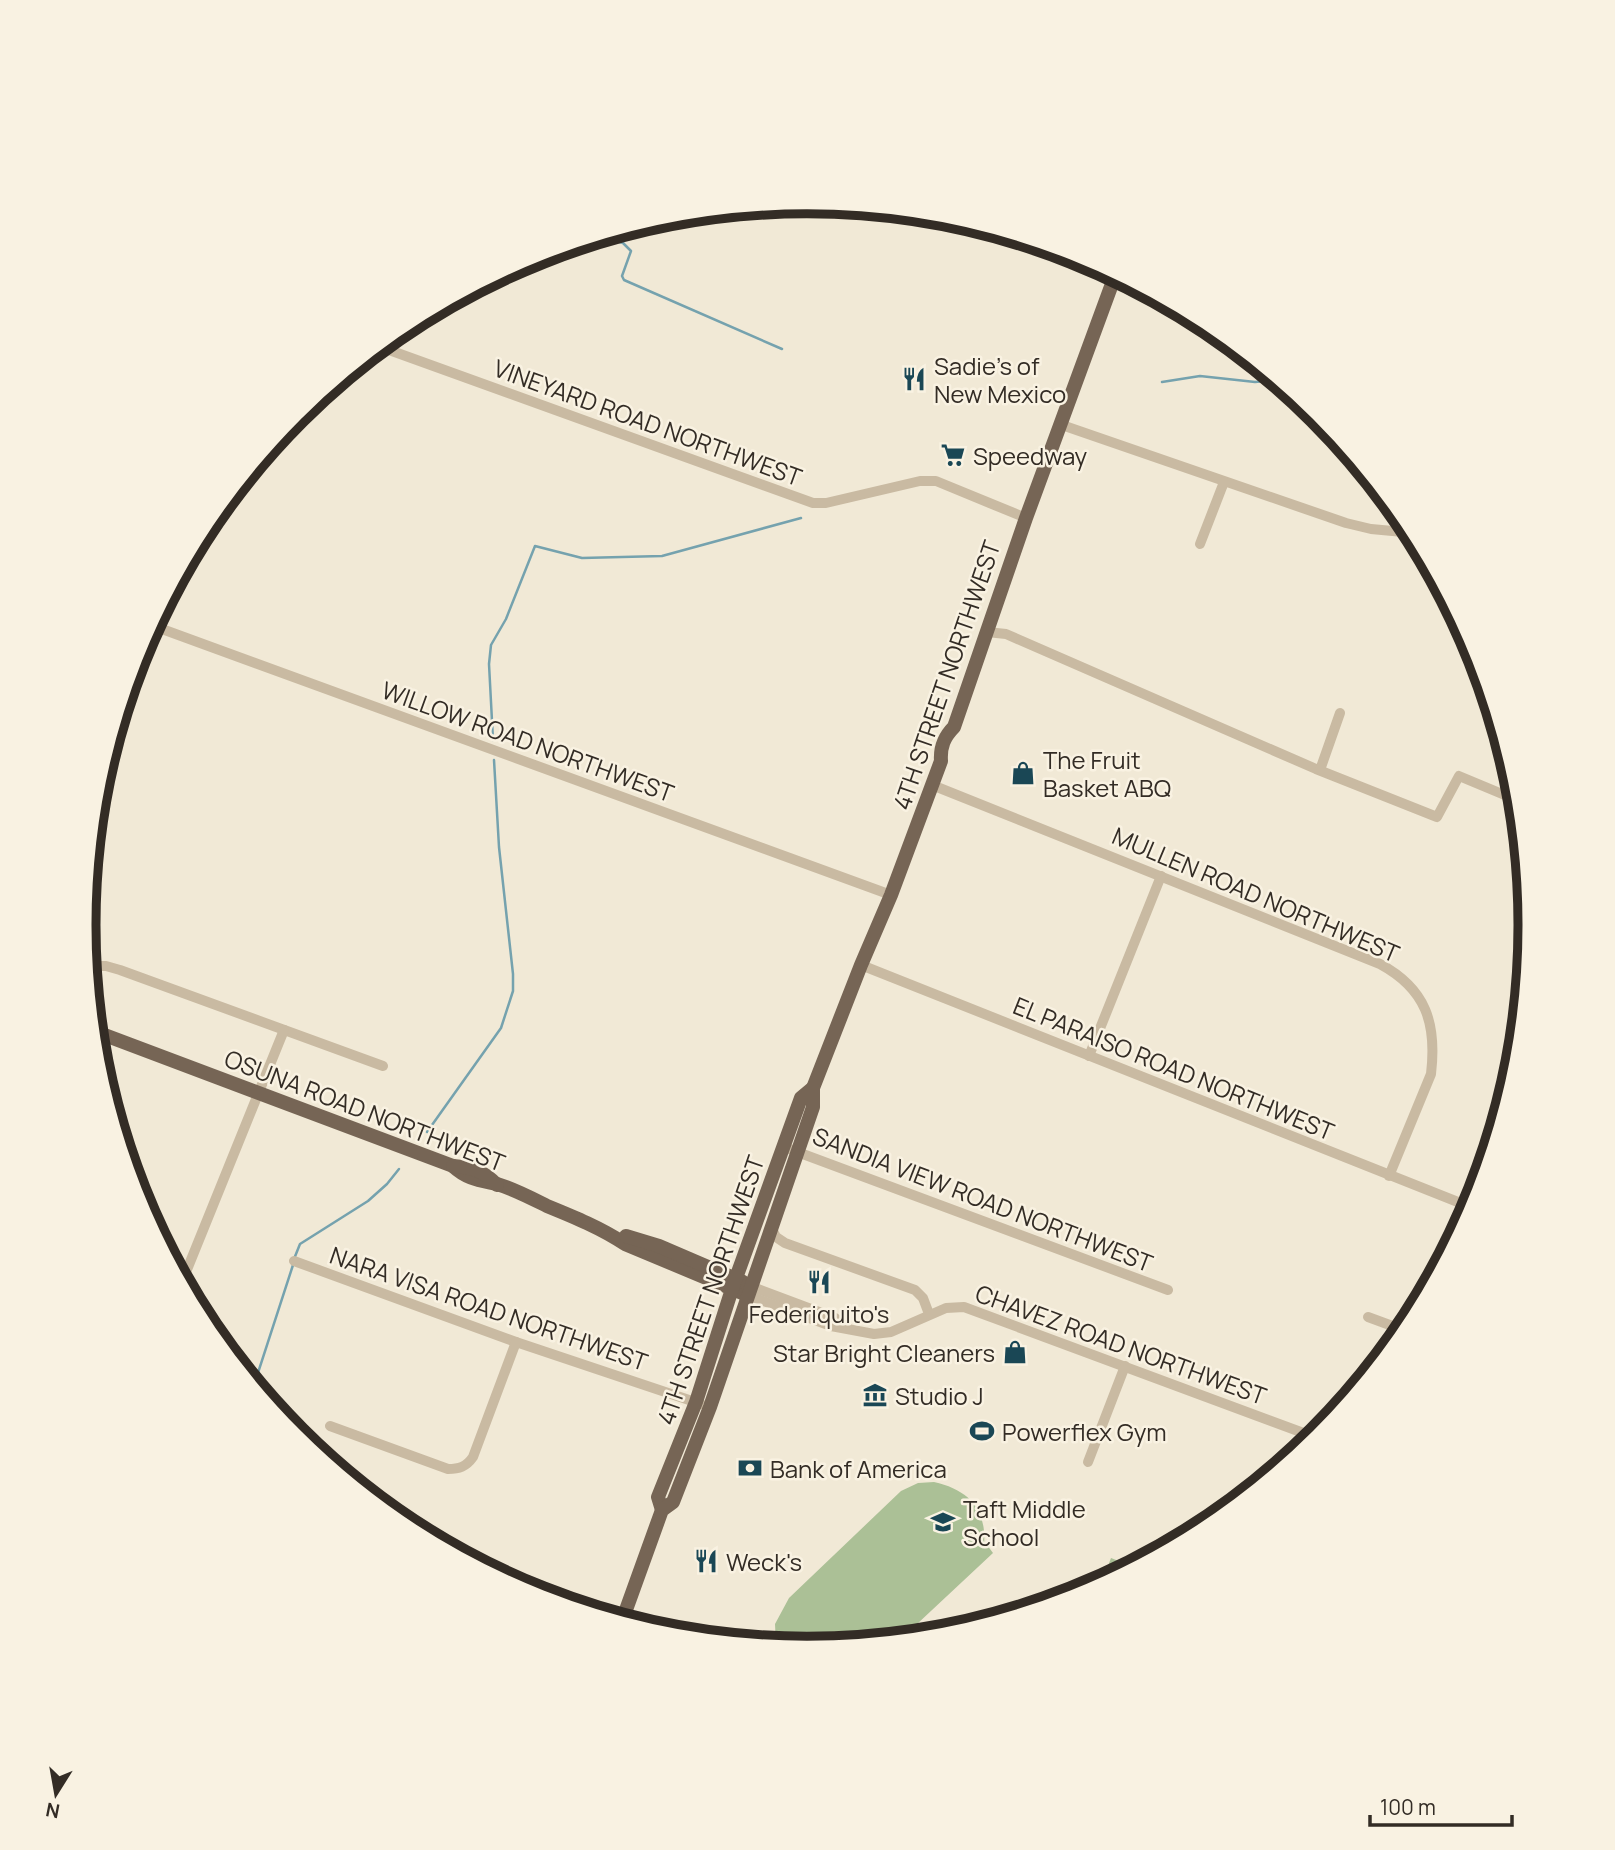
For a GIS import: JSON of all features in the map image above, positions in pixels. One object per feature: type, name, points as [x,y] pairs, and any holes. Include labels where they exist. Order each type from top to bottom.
[{"type":"main road","name":"4TH STREET NORTHWEST","points":[[742,1286],[771,1227],[813,1107],[813,1088],[891,895],[941,761],[948,753],[954,737],[954,727],[1026,517],[1112,283]]},
{"type":"main road","name":"OSUNA ROAD NORTHWEST","points":[[105,1035],[453,1166],[468,1167],[486,1174],[497,1185],[607,1232],[659,1246],[742,1286]]},
{"type":"main road","name":"4TH STREET NORTHWEST","points":[[624,1612],[662,1510],[658,1497],[703,1404],[742,1286],[772,1178],[801,1098],[813,1088]]},
{"type":"street","name":"VINEYARD ROAD NORTHWEST","points":[[390,350],[813,503],[826,503],[920,481],[936,481],[1026,517]]},
{"type":"street","points":[[1059,424],[1346,523],[1400,532]]},
{"type":"street","points":[[1200,544],[1224,482]]},
{"type":"street","name":"WILLOW ROAD NORTHWEST","points":[[161,629],[891,895]]},
{"type":"street","points":[[987,632],[1006,634],[1437,817],[1459,776],[1507,796]]},
{"type":"street","points":[[1321,770],[1340,713]]},
{"type":"street","name":"MULLEN ROAD NORTHWEST","points":[[932,785],[1380,964],[1399,975],[1423,1005],[1430,1024],[1433,1042],[1432,1067],[1389,1176]]},
{"type":"street","points":[[1089,1056],[1161,876]]},
{"type":"street","points":[[98,965],[106,965],[383,1066]]},
{"type":"street","name":"EL PARAISO ROAD NORTHWEST","points":[[861,965],[1462,1204]]},
{"type":"street","points":[[187,1271],[284,1030]]},
{"type":"street","name":"SANDIA VIEW ROAD NORTHWEST","points":[[784,1147],[1168,1290]]},
{"type":"street","points":[[771,1227],[776,1237],[794,1246],[909,1287],[923,1298],[929,1314]]},
{"type":"street","name":"NARA VISA ROAD NORTHWEST","points":[[294,1261],[516,1342],[703,1404]]},
{"type":"street","name":"OSUNA ROAD NORTHWEST","points":[[742,1286],[831,1326],[865,1333],[883,1334],[929,1314]]},
{"type":"street","name":"CHAVEZ ROAD NORTHWEST","points":[[929,1314],[946,1307],[964,1307],[1304,1433]]},
{"type":"street","points":[[1367,1317],[1394,1327]]},
{"type":"street","points":[[330,1426],[448,1469],[462,1468],[473,1457],[516,1342]]},
{"type":"street","points":[[1088,1462],[1125,1366]]},
{"type":"green space","points":[[934,1482],[966,1496],[979,1512],[984,1546],[987,1545],[993,1553],[913,1628],[854,1635],[776,1635],[775,1624],[789,1598],[901,1491],[918,1483]]},
{"type":"green space","points":[[1111,1558],[1123,1563],[1122,1563],[1107,1570]]},
{"type":"waterway","points":[[614,241],[623,243],[631,251],[622,276],[624,280],[782,349]]},
{"type":"waterway","points":[[1162,382],[1200,376],[1265,381]]},
{"type":"waterway","points":[[493,740],[489,664],[491,645],[506,619],[535,546],[582,558],[662,556],[801,518]]},
{"type":"waterway","points":[[427,1132],[501,1028],[513,991],[499,847],[494,760]]},
{"type":"waterway","points":[[294,1259],[300,1244],[368,1201],[399,1169]]},
{"type":"waterway","points":[[257,1375],[293,1265]]},
{"type":"place","name":"Sadie's of New Mexico","points":[[914,379]]},
{"type":"place","name":"Speedway","points":[[953,455]]},
{"type":"place","name":"The Fruit Basket ABQ","points":[[1023,773]]},
{"type":"place","name":"Federiquito's","points":[[819,1282]]},
{"type":"place","name":"Star Bright Cleaners","points":[[1015,1352]]},
{"type":"place","name":"Studio J","points":[[875,1395]]},
{"type":"place","name":"Powerflex Gym","points":[[982,1431]]},
{"type":"place","name":"Bank of America","points":[[750,1468]]},
{"type":"place","name":"Taft Middle School","points":[[943,1522]]},
{"type":"place","name":"Weck's","points":[[706,1561]]}]
